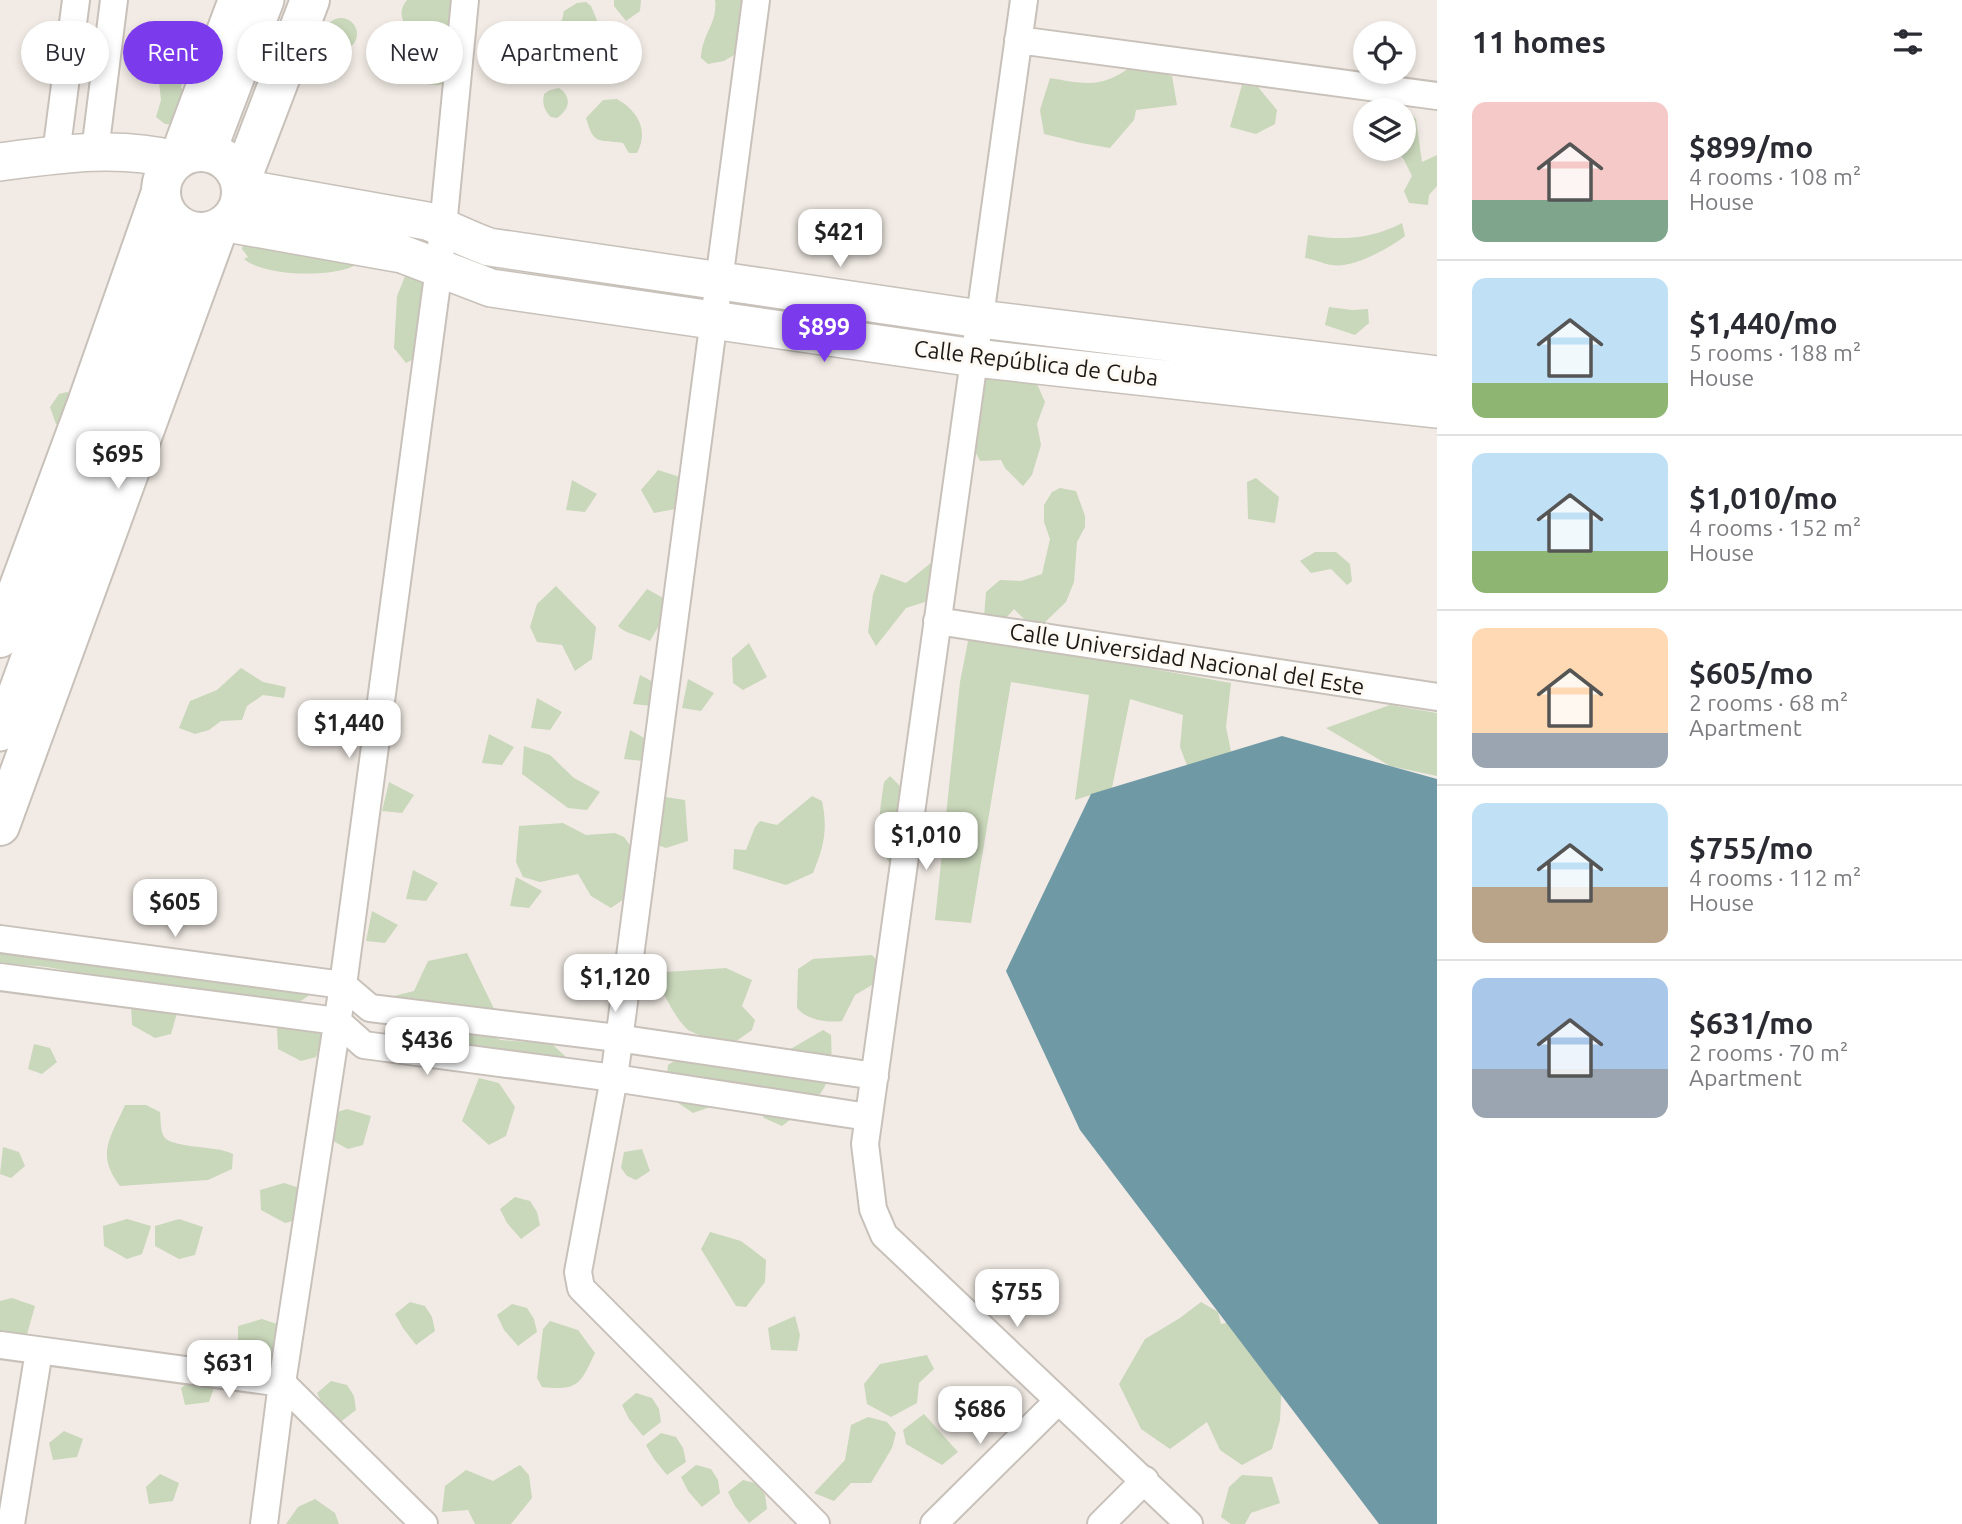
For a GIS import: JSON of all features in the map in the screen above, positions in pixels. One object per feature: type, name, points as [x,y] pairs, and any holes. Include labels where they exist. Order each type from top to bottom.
[{"type":"highway","points":[[0,638],[91,391],[177,171],[238,0]]},
{"type":"highway","points":[[0,826],[210,227],[238,207],[241,186],[310,0]]},
{"type":"highway","points":[[177,171],[224,159],[232,166],[241,186]]},
{"type":"highway","points":[[177,171],[166,213],[172,221],[210,227]]},
{"type":"main road","points":[[0,162],[56,154],[110,152],[148,167],[177,171]]},
{"type":"main road","name":"Calle República de Cuba","points":[[241,186],[427,221],[459,237],[489,247],[980,319],[1437,374]]},
{"type":"main road","name":"Calle República de Cuba","points":[[210,227],[402,254],[491,288],[715,318],[975,358],[1437,409]]},
{"type":"street","points":[[56,154],[76,0]]},
{"type":"street","points":[[110,152],[114,0]]},
{"type":"street","points":[[177,171],[267,0]]},
{"type":"street","points":[[264,1524],[282,1383],[343,985],[439,268],[465,0]]},
{"type":"street","points":[[756,0],[617,1038],[614,1077],[578,1262],[582,1288],[816,1524]]},
{"type":"street","points":[[1024,0],[864,1144],[873,1209],[884,1235],[1189,1524]]},
{"type":"street","points":[[1018,40],[1437,96]]},
{"type":"street","points":[[0,734],[210,227]]},
{"type":"street","name":"Calle Universidad Nacional del Este","points":[[937,621],[1437,697]]},
{"type":"street","points":[[0,939],[343,985],[370,1008],[617,1038],[875,1076]]},
{"type":"street","points":[[0,977],[337,1021],[364,1045],[614,1077],[868,1117]]},
{"type":"street","points":[[0,1345],[282,1383],[424,1524]]},
{"type":"street","points":[[11,1524],[39,1351]]},
{"type":"street","points":[[934,1524],[1058,1401]]},
{"type":"street","points":[[1101,1524],[1145,1480]]},
{"type":"green space","points":[[407,0],[477,0],[469,74],[463,77],[463,21],[404,21],[401,13]]},
{"type":"green space","points":[[614,0],[641,0],[640,11],[626,21],[614,6]]},
{"type":"green space","points":[[715,0],[753,0],[752,44],[724,61],[708,64],[701,58],[714,16]]},
{"type":"green space","points":[[586,2],[591,6],[597,21],[560,21],[564,11],[577,3]]},
{"type":"green space","points":[[341,18],[350,21],[332,21]]},
{"type":"green space","points":[[352,23],[356,28],[356,40],[352,45]]},
{"type":"green space","points":[[1134,64],[1172,76],[1177,105],[1136,110],[1134,120],[1110,148],[1044,134],[1040,110],[1050,78],[1094,83],[1113,78]]},
{"type":"green space","points":[[159,84],[182,84],[187,97],[182,125],[165,124],[156,117],[161,100]]},
{"type":"green space","points":[[1242,85],[1258,87],[1277,110],[1275,124],[1256,134],[1230,127]]},
{"type":"green space","points":[[559,88],[568,103],[557,118],[551,117],[544,107],[544,94]]},
{"type":"green space","points":[[617,99],[631,109],[639,122],[642,137],[637,153],[629,153],[623,143],[598,140],[589,127],[586,118],[603,100]]},
{"type":"green space","points":[[1416,119],[1422,162],[1437,155],[1437,186],[1429,195],[1428,205],[1409,203],[1404,191],[1412,176],[1404,161],[1416,161]]},
{"type":"green space","points":[[263,201],[369,226],[368,257],[349,268],[325,273],[279,272],[253,265],[244,259],[248,257],[242,249],[249,214]]},
{"type":"green space","points":[[1402,223],[1405,236],[1381,252],[1360,261],[1332,265],[1305,258],[1308,235],[1356,237]]},
{"type":"green space","points":[[424,267],[431,350],[406,363],[394,348],[397,296],[406,274]]},
{"type":"green space","points":[[1329,307],[1368,309],[1369,323],[1355,335],[1325,325]]},
{"type":"green space","points":[[977,373],[1034,377],[1045,402],[1037,424],[1041,445],[1032,475],[1023,486],[1005,468],[1001,460],[980,461],[971,443]]},
{"type":"green space","points":[[67,392],[80,399],[65,425],[56,424],[50,407],[59,394]]},
{"type":"green space","points":[[658,470],[683,478],[686,507],[654,513],[641,490]]},
{"type":"green space","points":[[1256,478],[1279,497],[1275,523],[1248,519],[1247,482]]},
{"type":"green space","points":[[572,480],[597,494],[585,512],[566,510]]},
{"type":"green space","points":[[1060,488],[1076,491],[1085,516],[1085,527],[1077,542],[1074,582],[1066,602],[1043,624],[1024,619],[1014,609],[1001,624],[984,617],[986,592],[1000,580],[1021,581],[1042,574],[1050,539],[1044,522],[1044,505],[1052,492]]},
{"type":"green space","points":[[1315,552],[1336,552],[1350,564],[1352,581],[1347,585],[1331,569],[1311,573],[1300,561]]},
{"type":"green space","points":[[932,562],[934,584],[931,600],[906,608],[876,646],[868,632],[873,594],[881,574],[906,583]]},
{"type":"green space","points":[[556,586],[596,627],[592,659],[575,671],[562,645],[537,642],[530,627],[537,604]]},
{"type":"green space","points":[[647,589],[665,599],[668,610],[650,641],[618,626]]},
{"type":"green space","points":[[969,636],[1231,683],[1226,727],[1235,771],[1193,781],[1180,747],[1183,715],[1130,699],[1112,788],[1075,800],[1089,695],[1011,682],[971,923],[935,920],[960,682]]},
{"type":"green space","points":[[749,643],[767,677],[743,690],[733,683],[732,658]]},
{"type":"green space","points":[[241,668],[263,682],[286,687],[284,698],[263,695],[247,706],[242,720],[221,721],[209,730],[195,734],[179,728],[190,701],[217,690]]},
{"type":"green space","points":[[640,675],[665,688],[652,706],[633,704]]},
{"type":"green space","points":[[688,679],[714,693],[701,711],[682,708]]},
{"type":"green space","points":[[537,698],[562,712],[550,730],[531,728]]},
{"type":"green space","points":[[1390,705],[1437,713],[1437,776],[1390,766],[1326,728]]},
{"type":"green space","points":[[630,730],[655,744],[643,761],[624,759]]},
{"type":"green space","points":[[489,734],[514,747],[502,765],[482,763]]},
{"type":"green space","points":[[524,746],[550,755],[574,778],[600,792],[587,810],[568,808],[522,774]]},
{"type":"green space","points":[[890,776],[904,790],[892,867],[882,847],[879,826],[884,782]]},
{"type":"green space","points":[[389,782],[414,795],[402,813],[382,811]]},
{"type":"green space","points":[[652,795],[685,800],[688,841],[666,848],[651,843]]},
{"type":"green space","points":[[812,796],[822,801],[825,821],[822,846],[813,873],[786,885],[733,869],[734,849],[746,850],[760,821],[777,825]]},
{"type":"green space","points":[[563,823],[586,835],[615,833],[624,837],[630,845],[636,886],[630,895],[611,908],[591,896],[578,874],[540,882],[523,877],[516,862],[519,826]]},
{"type":"green space","points":[[413,870],[438,883],[426,901],[406,899]]},
{"type":"green space","points":[[516,877],[542,891],[529,908],[510,906]]},
{"type":"green space","points":[[372,911],[398,925],[385,943],[366,941]]},
{"type":"green space","points":[[0,941],[308,986],[309,995],[296,1003],[280,1006],[196,998],[53,968],[0,962]]},
{"type":"green space","points":[[467,953],[497,1015],[453,1021],[437,1054],[392,1048],[384,1031],[400,1011],[385,998],[414,991],[428,961]]},
{"type":"green space","points":[[872,955],[885,969],[882,979],[855,995],[842,1021],[818,1020],[797,1008],[798,969],[813,959]]},
{"type":"green space","points":[[726,968],[752,980],[742,1006],[755,1020],[752,1030],[735,1042],[706,1037],[686,1028],[662,991],[658,978],[666,972]]},
{"type":"green space","points":[[131,1005],[179,1006],[171,1034],[155,1038],[132,1025]]},
{"type":"green space","points":[[301,1022],[325,1029],[316,1057],[301,1061],[278,1049],[277,1028]]},
{"type":"green space","points":[[823,1030],[831,1035],[828,1080],[816,1098],[782,1126],[764,1118],[748,1094],[693,1113],[665,1094],[668,1065],[685,1054],[777,1057]]},
{"type":"green space","points":[[478,1031],[501,1040],[552,1044],[566,1057],[560,1065],[464,1060],[453,1043],[458,1035]]},
{"type":"green space","points":[[34,1044],[50,1048],[57,1062],[42,1074],[28,1069]]},
{"type":"green space","points":[[479,1078],[499,1083],[515,1107],[506,1136],[489,1145],[462,1121]]},
{"type":"green space","points":[[125,1105],[146,1105],[160,1112],[163,1135],[174,1143],[233,1154],[232,1169],[208,1180],[120,1186],[112,1175],[107,1155],[111,1136]]},
{"type":"green space","points":[[347,1109],[371,1116],[363,1145],[348,1149],[324,1136],[324,1116]]},
{"type":"green space","points":[[3,1147],[19,1152],[25,1166],[11,1178],[0,1174]]},
{"type":"green space","points":[[642,1149],[650,1171],[636,1180],[627,1176],[621,1168],[624,1152]]},
{"type":"green space","points":[[284,1183],[309,1191],[300,1219],[285,1223],[261,1210],[260,1190]]},
{"type":"green space","points":[[515,1197],[530,1201],[537,1212],[540,1225],[521,1239],[507,1223],[500,1209]]},
{"type":"green space","points":[[127,1219],[151,1226],[142,1254],[127,1259],[104,1246],[103,1226]]},
{"type":"green space","points":[[179,1219],[203,1227],[195,1255],[179,1259],[155,1246],[155,1226]]},
{"type":"green space","points":[[710,1232],[741,1241],[766,1260],[765,1282],[746,1307],[736,1306],[701,1249]]},
{"type":"green space","points":[[12,1298],[35,1306],[27,1334],[12,1338],[0,1332],[0,1301]]},
{"type":"green space","points":[[410,1302],[425,1306],[432,1317],[435,1331],[416,1345],[395,1314]]},
{"type":"green space","points":[[1201,1302],[1218,1312],[1221,1324],[1231,1322],[1282,1378],[1280,1420],[1272,1449],[1242,1465],[1220,1450],[1207,1422],[1170,1449],[1141,1429],[1119,1384],[1145,1339]]},
{"type":"green space","points":[[512,1304],[527,1308],[534,1319],[537,1332],[518,1346],[504,1330],[497,1315]]},
{"type":"green space","points":[[795,1316],[800,1335],[797,1351],[771,1350],[768,1328]]},
{"type":"green space","points":[[262,1319],[286,1327],[277,1355],[262,1359],[238,1346],[238,1326]]},
{"type":"green space","points":[[550,1321],[578,1330],[595,1353],[577,1383],[564,1388],[542,1387],[537,1378],[543,1329]]},
{"type":"green space","points":[[927,1355],[934,1369],[919,1383],[917,1403],[891,1417],[867,1404],[864,1384],[880,1364]]},
{"type":"green space","points":[[196,1376],[215,1385],[209,1402],[185,1405],[181,1388]]},
{"type":"green space","points":[[331,1381],[347,1385],[354,1396],[356,1410],[338,1424],[317,1393]]},
{"type":"green space","points":[[636,1393],[652,1398],[659,1409],[661,1422],[643,1436],[622,1405]]},
{"type":"green space","points":[[924,1414],[958,1452],[942,1465],[906,1444],[903,1430]]},
{"type":"green space","points":[[868,1417],[887,1422],[896,1433],[892,1448],[871,1483],[851,1483],[834,1501],[814,1493],[845,1460],[851,1425]]},
{"type":"green space","points":[[64,1431],[83,1439],[77,1457],[53,1460],[49,1443]]},
{"type":"green space","points":[[661,1433],[676,1437],[683,1448],[686,1462],[667,1475],[646,1445]]},
{"type":"green space","points":[[520,1465],[529,1475],[532,1498],[511,1524],[475,1524],[468,1510],[442,1512],[445,1486],[466,1470],[493,1481]]},
{"type":"green space","points":[[696,1465],[711,1469],[718,1480],[720,1493],[702,1507],[688,1491],[681,1477]]},
{"type":"green space","points":[[160,1474],[179,1483],[173,1501],[149,1504],[146,1487]]},
{"type":"green space","points":[[1242,1475],[1272,1477],[1280,1503],[1251,1513],[1245,1524],[1231,1524],[1221,1517],[1229,1487]]},
{"type":"green space","points":[[743,1480],[758,1484],[765,1495],[767,1509],[749,1523],[728,1492]]},
{"type":"green space","points":[[315,1499],[335,1513],[339,1524],[286,1524],[298,1507]]},
{"type":"water","points":[[1282,736],[1437,779],[1437,1524],[1379,1524],[1080,1130],[1006,971],[1091,794]]}]
